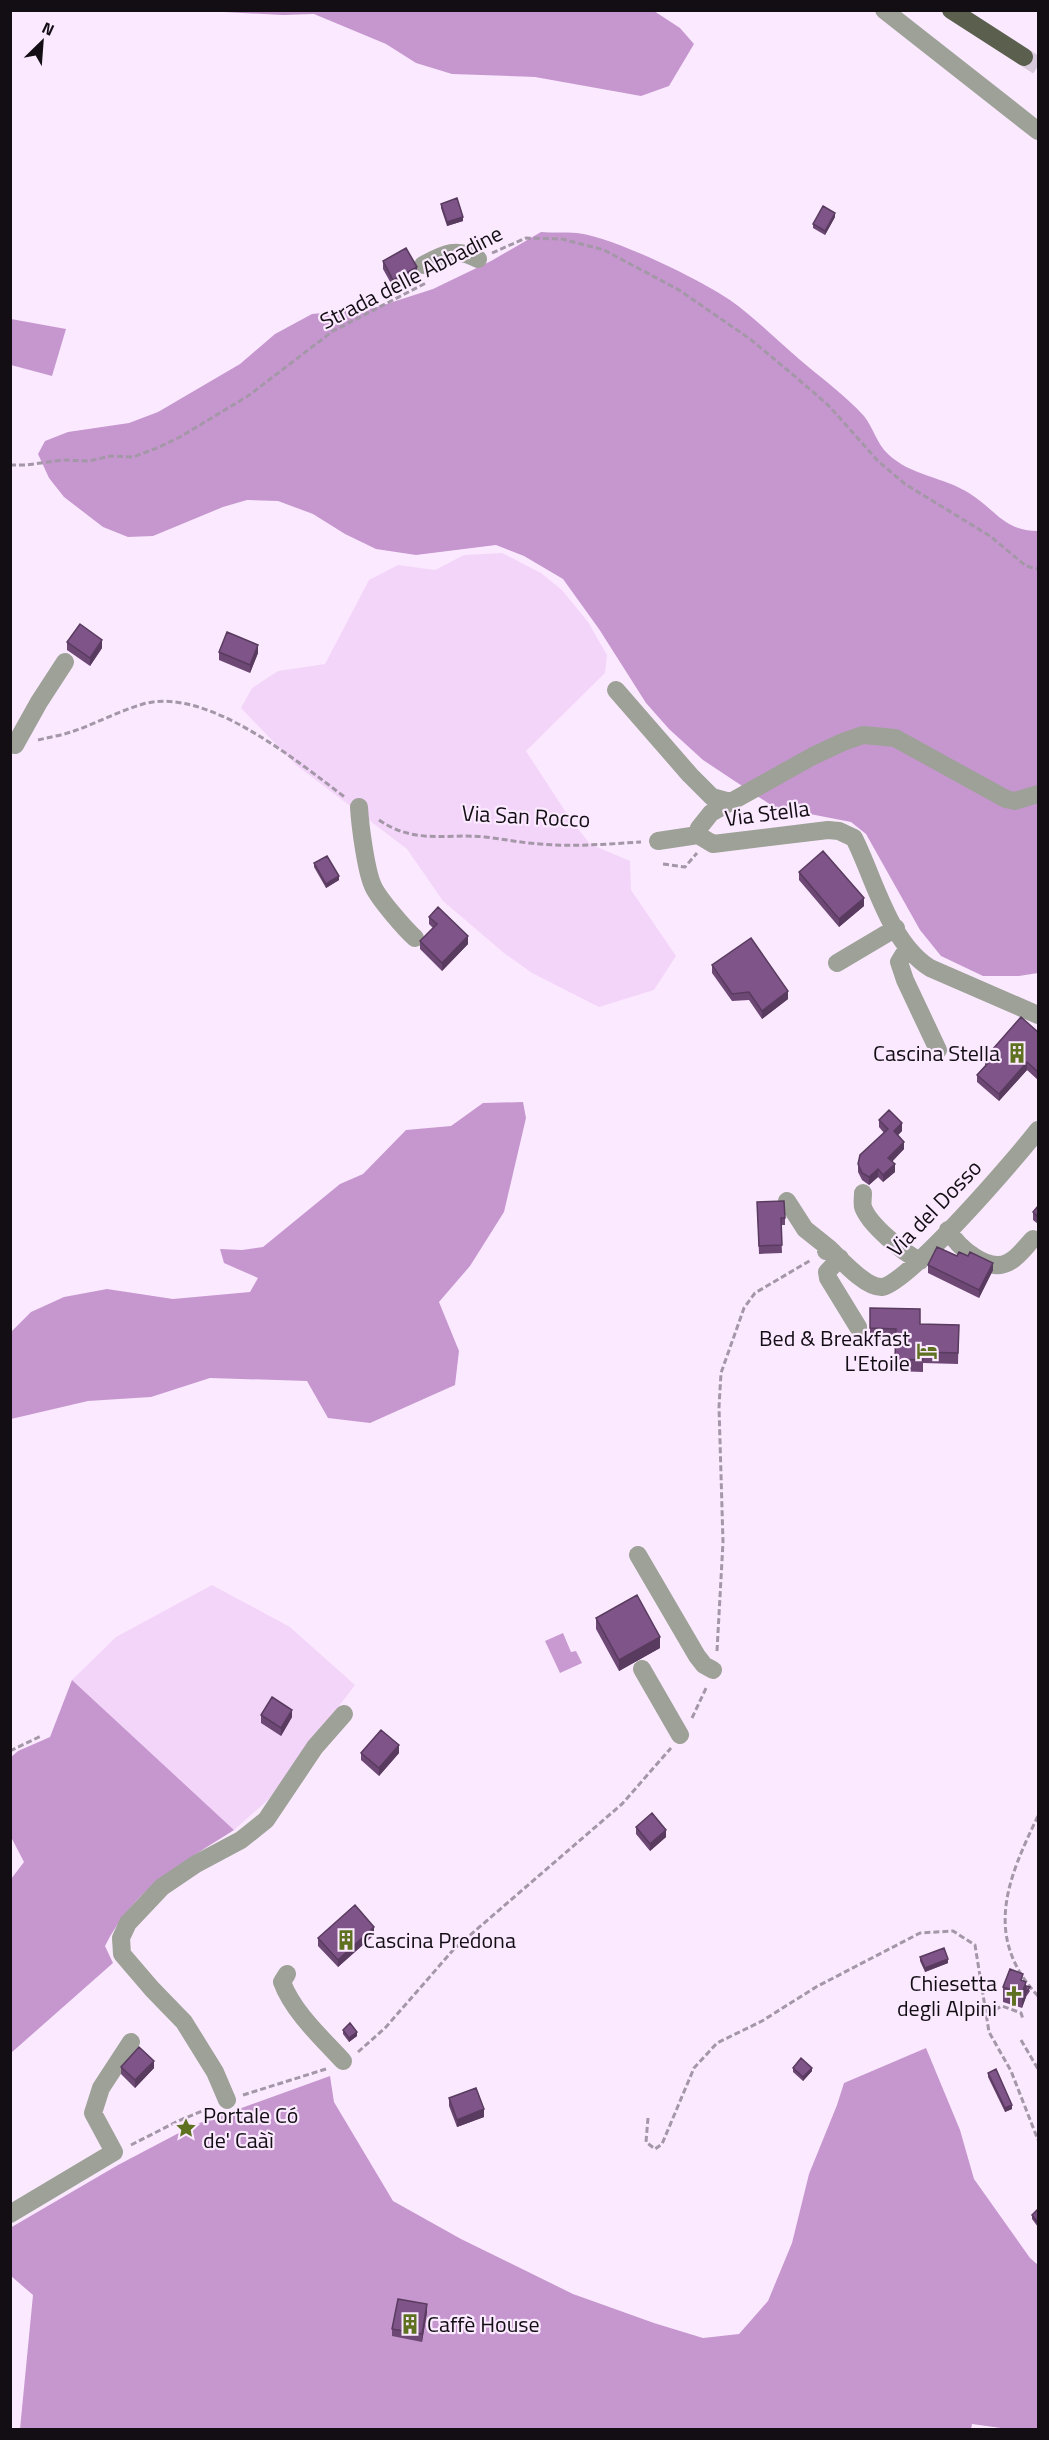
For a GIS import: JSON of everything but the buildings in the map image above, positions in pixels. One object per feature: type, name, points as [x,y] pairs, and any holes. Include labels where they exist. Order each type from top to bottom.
[{"type":"main road","points":[[951,10],[1024,57]]},
{"type":"street","points":[[884,10],[1038,131]]},
{"type":"street","points":[[427,272],[445,254],[460,251],[478,259]]},
{"type":"street","points":[[15,746],[39,702],[65,662]]},
{"type":"street","points":[[616,690],[712,797],[730,802]]},
{"type":"street","name":"Via Stella","points":[[1038,794],[1015,801],[1006,799],[895,738],[863,735],[813,756],[711,813],[699,828],[698,836],[713,844],[803,831],[828,830],[854,838],[871,880],[907,949],[918,960],[930,968],[1038,1016]]},
{"type":"street","points":[[356,805],[373,886],[404,928],[415,938]]},
{"type":"street","points":[[658,841],[698,836]]},
{"type":"street","points":[[837,963],[896,928]]},
{"type":"street","points":[[907,949],[899,962],[904,980],[938,1050]]},
{"type":"street","name":"Via del Dosso","points":[[832,1253],[870,1284],[881,1287],[893,1283],[920,1261],[948,1230],[1032,1151],[1038,1130]]},
{"type":"street","points":[[863,1193],[863,1207],[878,1228],[910,1256],[920,1261]]},
{"type":"street","points":[[787,1201],[805,1229],[832,1253],[827,1272],[828,1278],[858,1327]]},
{"type":"street","points":[[948,1230],[957,1245],[970,1255],[995,1266],[1009,1262],[1033,1239]]},
{"type":"street","points":[[638,1555],[697,1656],[704,1665],[712,1670]]},
{"type":"street","points":[[642,1669],[680,1735]]},
{"type":"street","points":[[227,2100],[215,2072],[184,2022],[122,1954],[121,1938],[128,1923],[162,1887],[196,1864],[241,1840],[266,1820],[315,1747],[344,1714]]},
{"type":"street","points":[[288,1974],[282,1982],[285,1990],[296,2007],[343,2061]]},
{"type":"street","points":[[10,2214],[114,2152],[93,2113],[101,2088],[131,2042]]},
{"type":"path","name":"Strada delle Abbadine","points":[[478,259],[526,238],[562,238],[604,250],[679,290],[750,339],[829,405],[878,461],[905,484],[990,536],[1026,566],[1038,569]]},
{"type":"path","name":"Strada delle Abbadine","points":[[10,465],[62,460],[89,461],[111,456],[133,457],[157,448],[180,437],[248,396],[333,331],[427,272]]},
{"type":"path","name":"Via San Rocco","points":[[15,746],[72,732],[144,704],[168,701],[202,709],[250,729],[394,830],[416,836],[484,837],[540,844],[582,845],[658,841]]},
{"type":"path","points":[[663,864],[685,867]]},
{"type":"path","points":[[114,2152],[227,2100],[313,2075],[357,2053],[386,2027],[454,1949],[622,1804],[680,1735],[693,1718],[717,1655],[723,1542],[719,1407],[722,1373],[744,1308],[755,1293],[832,1253]]},
{"type":"path","points":[[10,1751],[41,1737]]},
{"type":"path","points":[[1038,1816],[1011,1880],[1004,1922],[1007,1945],[1014,1962],[1038,1996]]},
{"type":"path","points":[[648,2118],[646,2142],[655,2149],[662,2144],[694,2068],[717,2043],[762,2021],[816,1987],[920,1933],[953,1931],[975,1945],[989,2032],[1011,2071],[1038,2140]]},
{"type":"path","points":[[987,2014],[1002,2006],[1021,2013],[1023,2019]]},
{"type":"path","points":[[1021,2040],[1038,2069]]},
{"type":"shaded area","points":[[222,11],[654,11],[680,28],[694,44],[669,86],[641,96],[535,77],[452,74],[416,63],[386,44],[314,14],[283,15]]},
{"type":"shaded area","points":[[541,232],[577,233],[612,242],[655,260],[716,291],[748,314],[849,401],[867,420],[884,450],[897,461],[917,472],[969,493],[1008,523],[1026,530],[1038,531],[1038,973],[1019,976],[983,976],[941,956],[920,930],[866,834],[851,822],[774,807],[703,760],[669,729],[646,703],[599,629],[563,579],[524,556],[496,545],[416,555],[376,549],[345,534],[313,514],[278,501],[247,500],[223,507],[153,536],[128,537],[103,527],[64,497],[49,478],[38,454],[45,441],[68,432],[129,423],[158,412],[240,364],[275,334],[312,314],[374,308],[433,289],[491,261]]},
{"type":"shaded area","points":[[11,319],[66,329],[52,376],[11,365]]},
{"type":"shaded area","points":[[502,553],[541,573],[562,590],[588,622],[607,655],[605,673],[526,751],[569,817],[590,844],[630,861],[631,890],[676,956],[654,990],[599,1007],[532,973],[504,953],[443,901],[407,849],[296,765],[241,708],[252,688],[278,671],[325,664],[369,580],[398,565],[435,570],[464,555]]},
{"type":"shaded area","points":[[523,1102],[526,1118],[504,1212],[470,1266],[439,1302],[459,1351],[455,1385],[370,1423],[328,1418],[307,1381],[210,1378],[151,1397],[88,1401],[11,1419],[11,1332],[31,1312],[64,1297],[107,1289],[173,1299],[250,1292],[258,1278],[224,1263],[220,1249],[242,1250],[263,1247],[340,1184],[363,1174],[406,1130],[451,1126],[483,1103]]},
{"type":"shaded area","points":[[212,1585],[290,1627],[355,1685],[268,1800],[234,1830],[72,1680],[116,1637]]},
{"type":"shaded area","points":[[563,1633],[571,1652],[576,1651],[582,1663],[560,1673],[545,1641]]},
{"type":"shaded area","points":[[72,1680],[234,1830],[178,1866],[145,1892],[117,1925],[105,1946],[113,1963],[11,2053],[11,1879],[24,1862],[11,1837],[11,1757],[18,1751],[50,1737]]},
{"type":"shaded area","points":[[926,2048],[960,2130],[974,2179],[1030,2258],[1038,2265],[1038,2429],[1008,2429],[972,2424],[971,2430],[20,2429],[33,2295],[11,2276],[10,2228],[118,2165],[194,2125],[330,2076],[334,2102],[393,2201],[461,2239],[573,2294],[703,2338],[739,2334],[768,2301],[792,2243],[809,2174],[844,2083]]},
{"type":"tunnel","points":[[1024,57],[1038,66]]},
{"type":"place","name":"Cascina Stella","points":[[1017,1053]]},
{"type":"place","name":"Bed & Breakfast L'Etoile","points":[[927,1351]]},
{"type":"place","name":"Cascina Predona","points":[[346,1940]]},
{"type":"place","name":"Chiesetta degli Alpini","points":[[1014,1996]]},
{"type":"place","name":"Portale Có de' Caàì","points":[[186,2128]]},
{"type":"place","name":"Caffè House","points":[[410,2324]]}]
